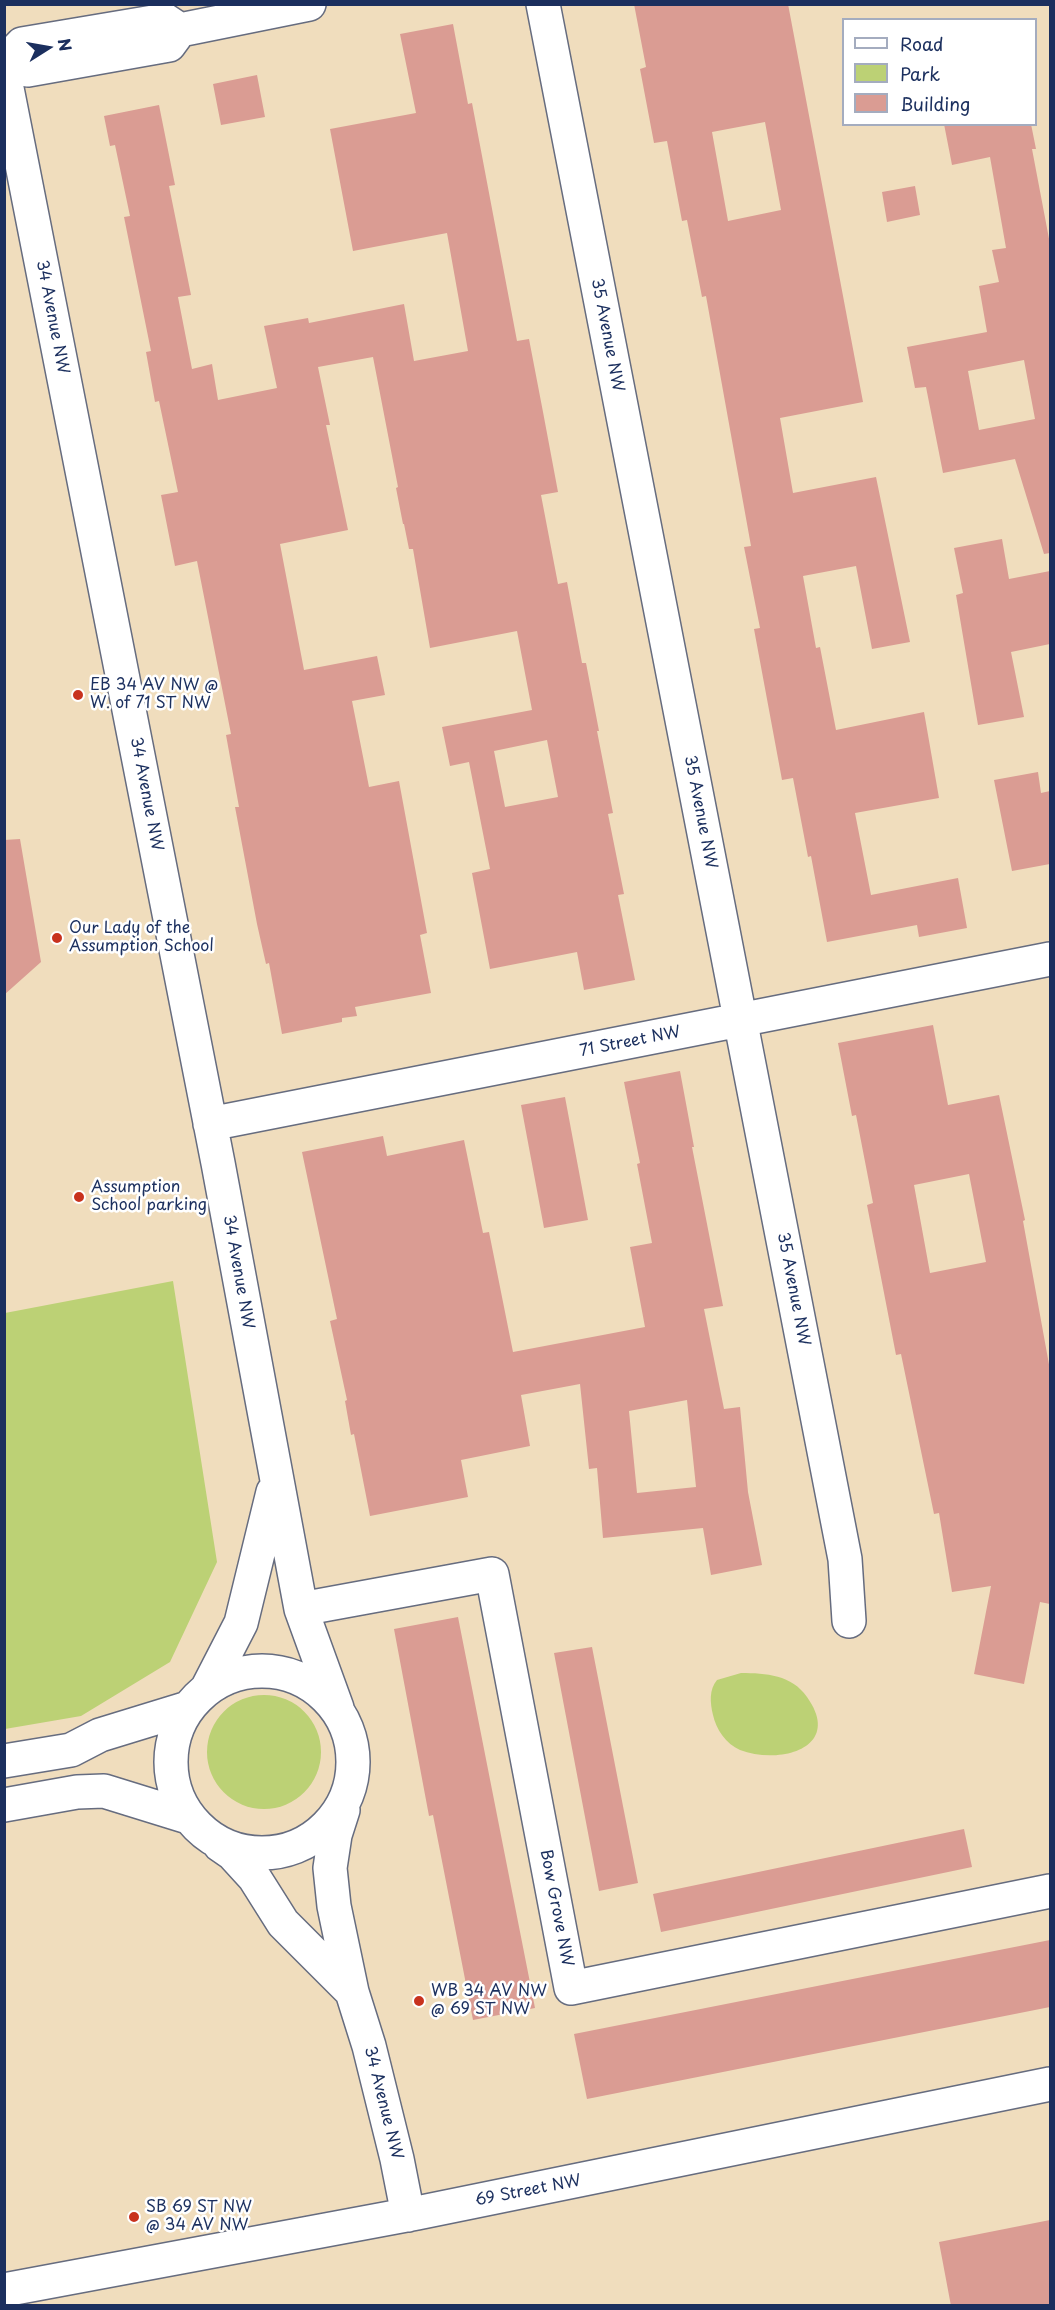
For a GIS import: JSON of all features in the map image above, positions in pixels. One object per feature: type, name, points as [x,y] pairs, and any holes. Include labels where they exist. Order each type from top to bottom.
[{"type":"street","points":[[4,64],[28,70],[169,45],[180,30],[309,4]]},
{"type":"street","name":"35 Avenue NW","points":[[543,4],[845,1559],[849,1621]]},
{"type":"street","name":"34 Avenue NW","points":[[4,73],[210,1124],[301,1609],[337,1708]]},
{"type":"street","name":"71 Street NW","points":[[210,1124],[1050,959]]},
{"type":"street","name":"34 Avenue NW","points":[[198,1697],[241,1623],[276,1481]]},
{"type":"street","name":"Bow Grove NW","points":[[301,1609],[492,1574],[571,1988],[1050,1891]]},
{"type":"street","points":[[4,1761],[71,1750],[100,1735],[198,1697],[234,1674],[262,1670],[291,1674],[316,1688],[337,1708],[350,1734],[354,1762],[350,1790],[337,1816],[316,1836],[291,1849],[263,1854],[235,1850],[199,1827],[104,1791],[77,1792],[4,1805]]},
{"type":"street","points":[[198,1697],[174,1734],[170,1762],[175,1791],[199,1827]]},
{"type":"street","name":"34 Avenue NW","points":[[350,1790],[335,1835],[330,1868],[334,1906],[352,1992],[369,2046],[397,2159],[408,2215]]},
{"type":"street","name":"34 Avenue NW","points":[[199,1827],[233,1854],[254,1877],[282,1923],[352,1992]]},
{"type":"street","name":"69 Street NW","points":[[4,2290],[408,2215],[1050,2084]]},
{"type":"green space","points":[[173,1281],[217,1562],[170,1662],[81,1716],[5,1729],[5,1313]]},
{"type":"green space","points":[[741,1673],[778,1677],[801,1690],[816,1715],[817,1729],[812,1741],[802,1749],[788,1754],[772,1755],[740,1750],[726,1740],[714,1720],[711,1692],[717,1680]]},
{"type":"green space","points":[[264,1695],[286,1700],[304,1712],[316,1730],[321,1752],[316,1774],[304,1792],[286,1804],[264,1809],[242,1804],[224,1792],[212,1774],[207,1752],[212,1730],[224,1712],[242,1700]]},
{"type":"building","points":[[634,4],[788,4],[863,402],[780,418],[793,493],[876,477],[910,642],[872,649],[856,566],[803,576],[816,648],[820,647],[836,730],[924,712],[939,798],[855,813],[871,895],[958,878],[967,928],[919,937],[917,925],[827,942],[793,778],[782,780],[754,629],[760,628],[744,547],[751,546],[706,296],[702,297],[687,220],[682,221],[667,141],[654,143],[640,69],[646,67]],"holes":[[[765,122],[781,210],[728,221],[712,132]]]},
{"type":"building","points":[[453,24],[468,104],[472,103],[517,341],[529,339],[543,412],[558,492],[541,495],[558,584],[567,582],[582,663],[586,663],[613,813],[608,814],[624,894],[618,895],[635,980],[584,990],[577,952],[490,969],[472,873],[490,869],[469,762],[450,766],[442,727],[532,710],[517,631],[430,648],[413,549],[409,549],[403,524],[373,357],[318,367],[330,425],[326,425],[348,530],[280,544],[304,670],[377,656],[385,695],[352,701],[369,787],[399,781],[427,933],[420,935],[431,993],[355,1007],[357,1016],[342,1018],[342,1022],[282,1034],[269,963],[266,964],[257,924],[235,807],[239,807],[226,735],[231,734],[197,561],[175,566],[161,495],[178,492],[159,401],[155,402],[146,352],[151,351],[124,217],[130,216],[115,145],[110,146],[104,116],[159,105],[175,185],[169,186],[191,295],[178,297],[192,369],[212,364],[218,400],[277,388],[264,326],[308,318],[309,323],[404,304],[414,361],[468,351],[447,233],[353,251],[330,129],[416,113],[400,34]],"holes":[[[547,740],[558,797],[505,807],[494,751]]]},
{"type":"building","points":[[257,75],[265,117],[221,125],[213,84]]},
{"type":"building","points":[[944,126],[1031,126],[1036,149],[1032,149],[1050,244],[1050,553],[1044,554],[1015,459],[943,473],[926,387],[915,388],[907,347],[987,332],[979,286],[999,282],[992,250],[1006,248],[990,157],[952,165]],"holes":[[[1024,360],[1035,419],[979,430],[968,371]]]},
{"type":"building","points":[[915,186],[920,215],[887,222],[882,192]]},
{"type":"building","points":[[1002,539],[1009,579],[1050,571],[1050,644],[1011,652],[1024,717],[978,725],[956,595],[963,593],[954,548]]},
{"type":"building","points":[[1038,772],[1041,793],[1050,791],[1050,864],[1012,871],[994,780]]},
{"type":"building","points":[[20,839],[41,962],[4,995],[4,840]]},
{"type":"building","points":[[933,1025],[948,1105],[999,1095],[1025,1220],[1023,1221],[1050,1370],[1050,1604],[1040,1602],[1024,1684],[974,1674],[991,1586],[952,1592],[939,1513],[934,1514],[901,1354],[896,1355],[867,1205],[873,1203],[856,1115],[852,1116],[838,1043]],"holes":[[[969,1174],[986,1262],[930,1273],[914,1185]]]},
{"type":"building","points":[[680,1071],[694,1147],[692,1147],[723,1306],[704,1309],[724,1409],[740,1407],[748,1492],[762,1565],[711,1575],[703,1528],[603,1538],[597,1468],[589,1469],[580,1384],[521,1395],[530,1446],[461,1460],[468,1497],[370,1516],[354,1434],[351,1435],[345,1401],[347,1400],[330,1321],[337,1319],[302,1152],[383,1136],[387,1156],[464,1140],[483,1233],[489,1232],[513,1352],[645,1327],[630,1247],[652,1243],[637,1164],[640,1163],[624,1082]],"holes":[[[687,1400],[696,1487],[637,1493],[629,1411]]]},
{"type":"building","points":[[565,1097],[588,1220],[544,1228],[521,1105]]},
{"type":"building","points":[[458,1617],[535,2008],[473,2020],[433,1815],[429,1816],[394,1629]]},
{"type":"building","points":[[592,1647],[638,1883],[599,1891],[554,1653]]},
{"type":"building","points":[[964,1829],[972,1867],[661,1932],[653,1894]]},
{"type":"building","points":[[1050,1940],[1050,2007],[587,2099],[574,2034]]},
{"type":"building","points":[[1050,2220],[1050,2306],[951,2306],[939,2242]]},
{"type":"place","name":"EB 34 AV NW @ W. of 71 ST NW","points":[[78,695]]},
{"type":"place","name":"Our Lady of the Assumption School","points":[[57,938]]},
{"type":"place","name":"Assumption School parking","points":[[79,1197]]},
{"type":"place","name":"WB 34 AV NW @ 69 ST NW","points":[[419,2001]]},
{"type":"place","name":"SB 69 ST NW @ 34 AV NW","points":[[134,2217]]}]
